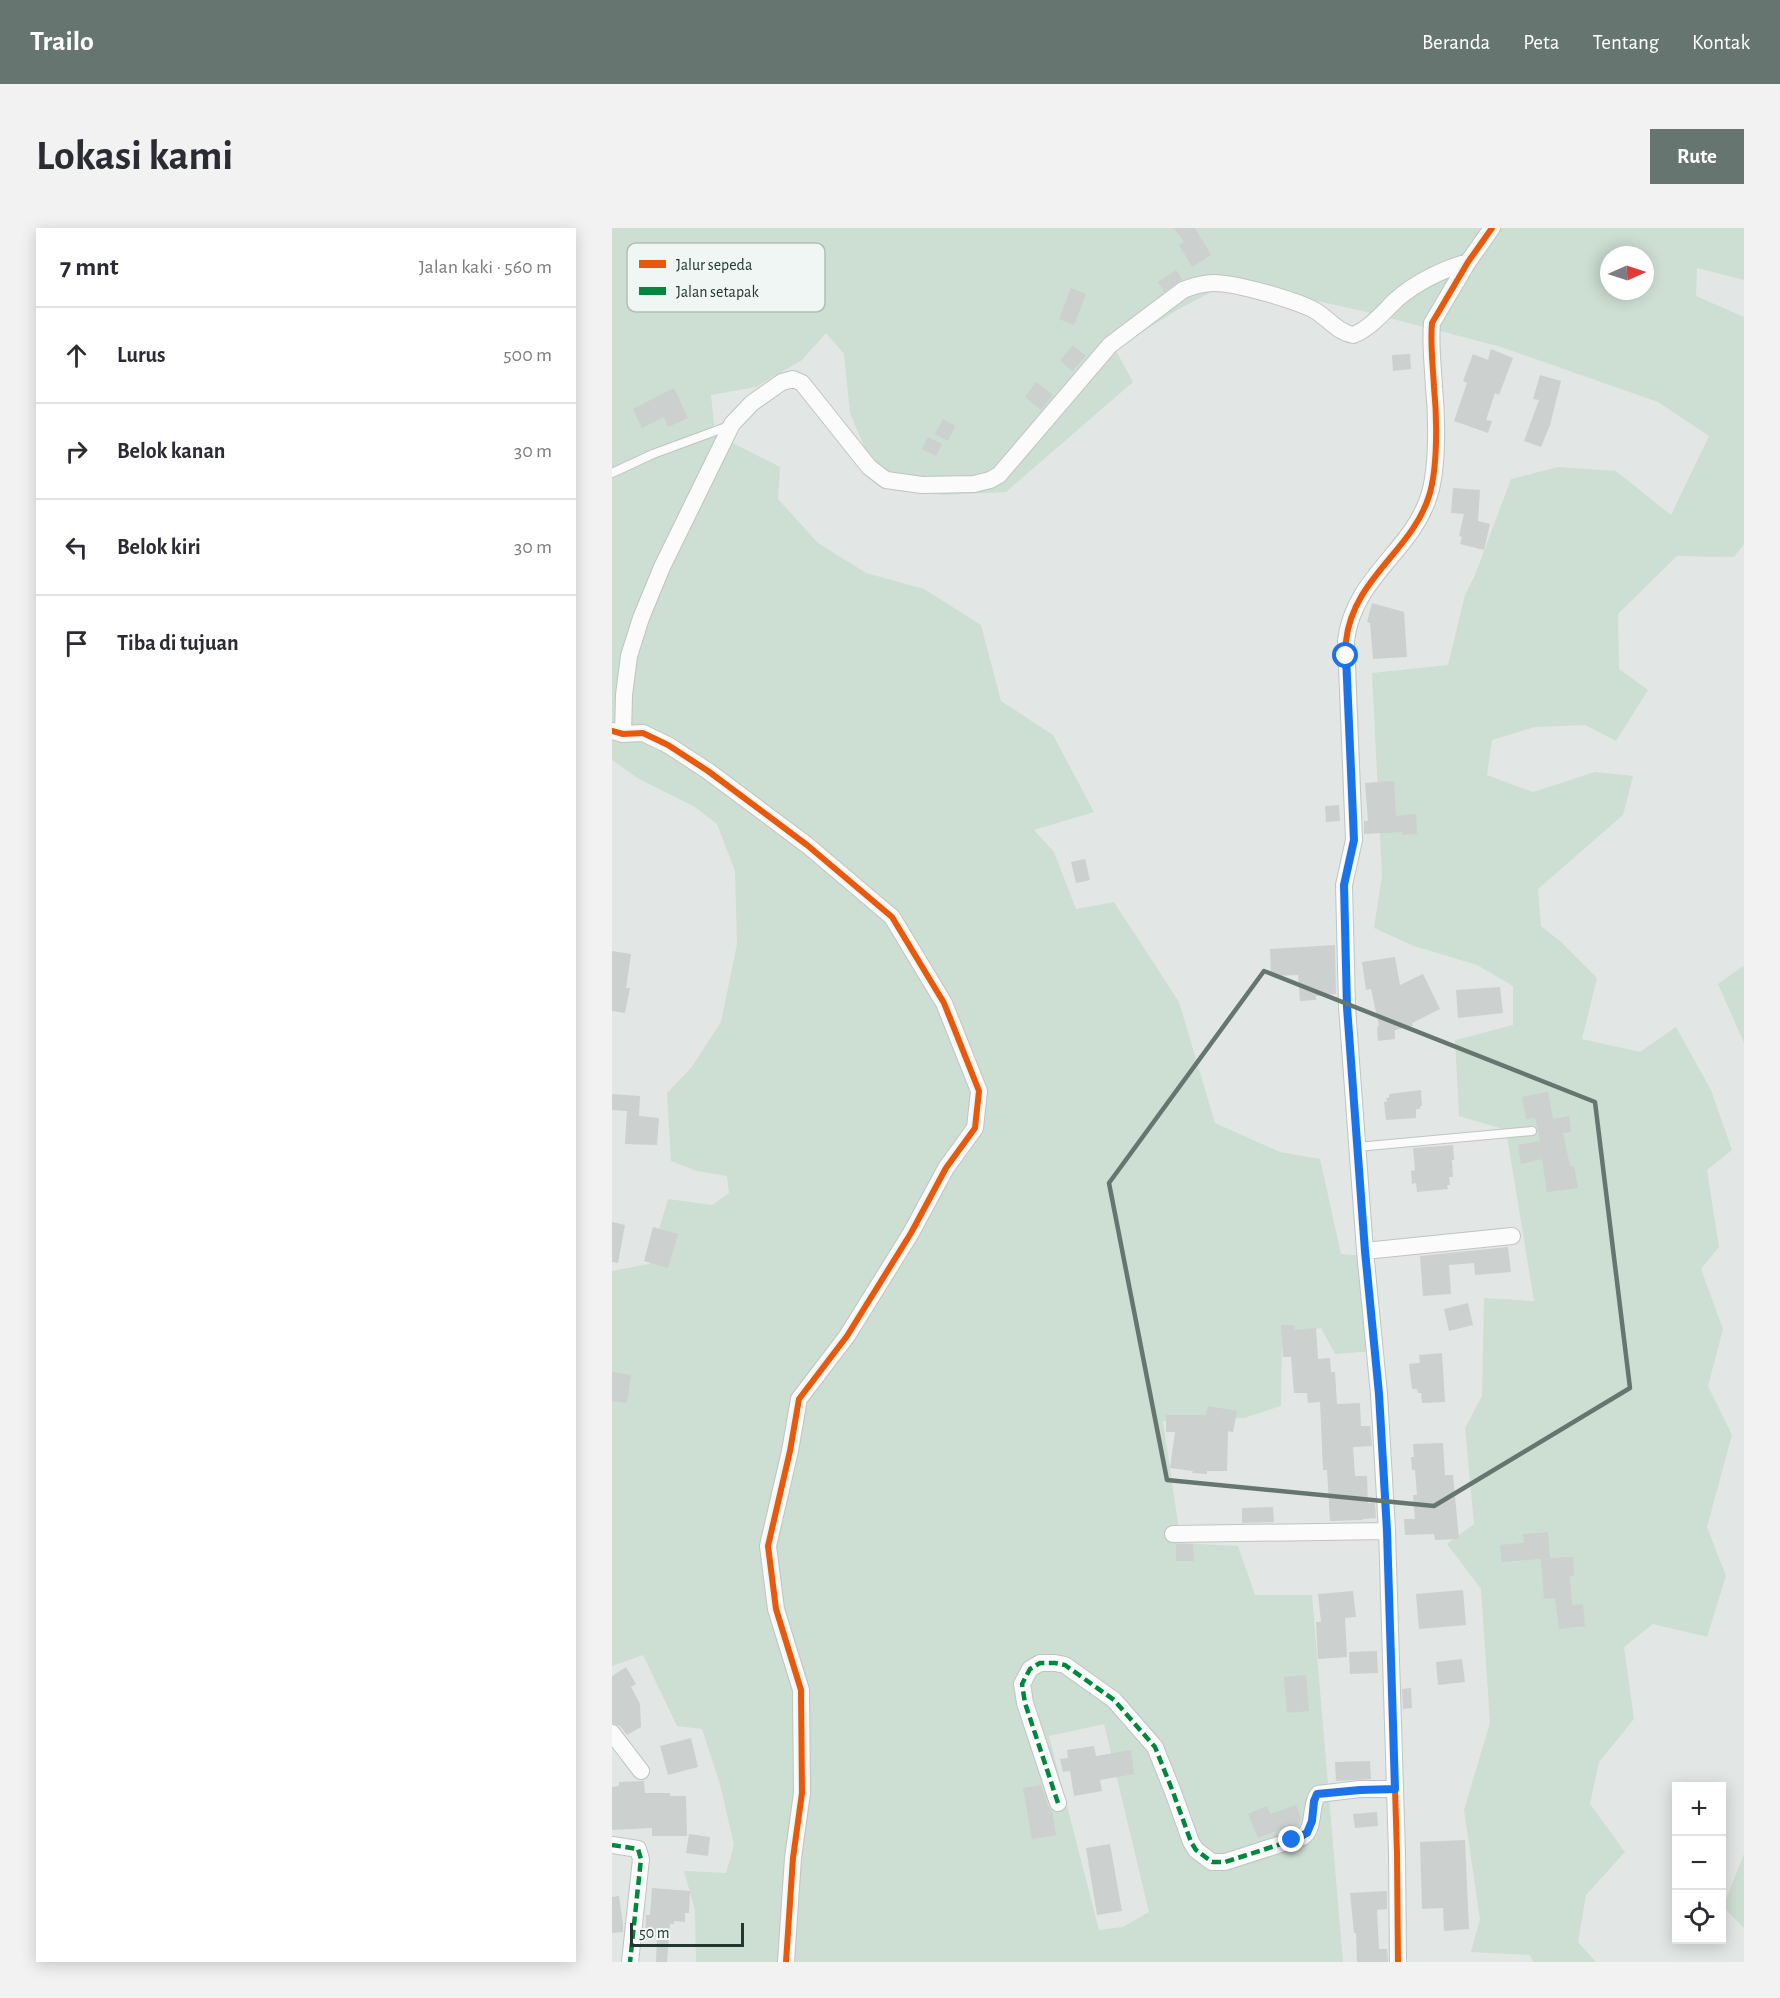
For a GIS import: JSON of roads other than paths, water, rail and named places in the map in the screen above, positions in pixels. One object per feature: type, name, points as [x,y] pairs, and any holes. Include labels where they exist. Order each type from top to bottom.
[{"type":"street","points":[[1398,1962],[1387,1531],[1379,1394],[1365,1251],[1347,1007],[1344,885],[1354,840],[1346,656],[1348,624],[1360,596],[1416,523],[1429,498],[1435,468],[1432,323],[1468,262],[1492,228]]},
{"type":"street","points":[[786,1962],[793,1858],[802,1793],[801,1690],[776,1609],[768,1546],[799,1400],[847,1336],[910,1233],[946,1168],[975,1128],[979,1092],[944,1003],[892,917],[807,845],[708,771],[668,745],[643,733],[618,733],[629,656],[641,618],[662,567],[732,424],[760,397],[782,382],[793,379],[802,383],[869,467],[886,480],[922,485],[974,484],[999,475],[1110,345],[1183,290],[1196,285],[1212,283],[1227,283],[1243,287],[1311,309],[1339,330],[1353,335],[1363,331],[1399,298],[1430,276],[1468,262]]},
{"type":"street","points":[[1365,1251],[1512,1236]]},
{"type":"street","points":[[1173,1534],[1387,1531]]},
{"type":"street","points":[[1058,1803],[1024,1702],[1022,1683],[1030,1669],[1040,1663],[1065,1665],[1097,1686],[1114,1700],[1155,1747],[1191,1842],[1203,1857],[1212,1862],[1225,1862],[1303,1837],[1312,1821],[1317,1794],[1395,1789]]},
{"type":"street","points":[[612,1733],[641,1771]]},
{"type":"street","points":[[612,1845],[638,1849],[641,1859],[630,1962]]},
{"type":"lane","points":[[612,472],[732,424]]},
{"type":"lane","points":[[1357,1147],[1532,1131]]}]
